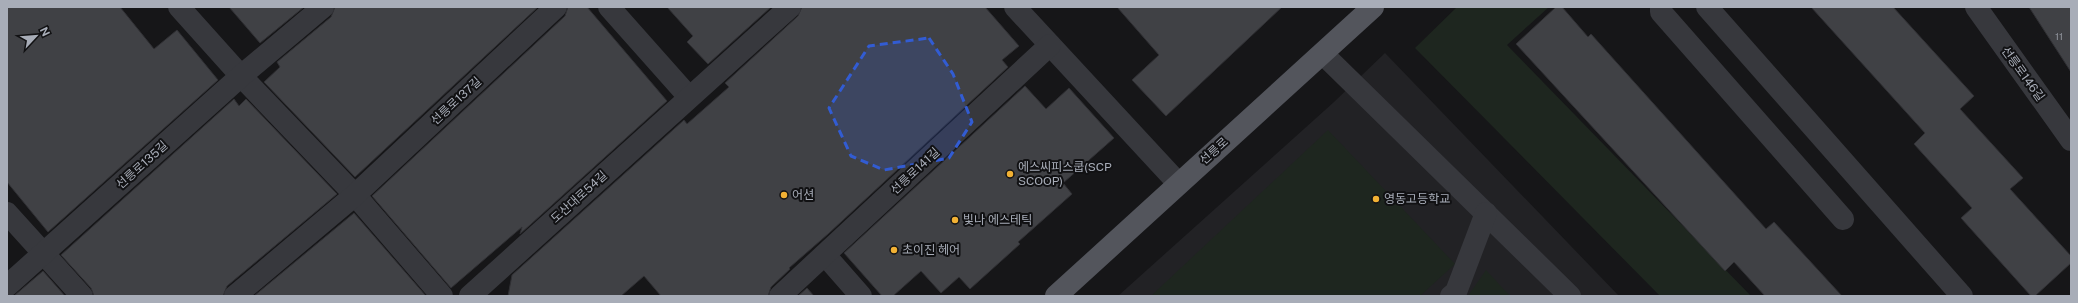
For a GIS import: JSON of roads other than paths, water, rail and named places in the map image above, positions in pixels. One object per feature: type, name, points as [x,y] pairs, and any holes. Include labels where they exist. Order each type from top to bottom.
[{"type":"main road","name":"선릉로","points":[[1056,296],[1178,183],[1323,54],[1373,7]]},
{"type":"street","points":[[179,7],[241,76],[356,195],[442,296]]},
{"type":"street","points":[[241,76],[323,7]]},
{"type":"street","name":"선릉로137길","points":[[356,195],[556,7]]},
{"type":"street","points":[[609,7],[688,98]]},
{"type":"street","name":"도산대로54길","points":[[470,296],[790,7]]},
{"type":"street","points":[[1661,7],[1661,12],[1843,219]]},
{"type":"street","points":[[1707,7],[1962,296]]},
{"type":"street","name":"선릉로146길","points":[[1976,7],[2071,140]]},
{"type":"street","points":[[1027,11],[1050,45],[1178,183]]},
{"type":"street","name":"선릉로141길","points":[[780,296],[1050,45]]},
{"type":"street","points":[[1323,54],[1570,296]]},
{"type":"street","name":"선릉로135길","points":[[7,286],[241,76]]},
{"type":"street","points":[[235,296],[356,195]]},
{"type":"street","points":[[7,213],[82,296]]},
{"type":"street","points":[[1451,296],[1456,292],[1486,213]]},
{"type":"street","points":[[825,255],[861,296]]},
{"type":"place","name":"에스씨피스쿱(SCP SCOOP)","points":[[1010,174]]},
{"type":"place","name":"어션","points":[[784,195]]},
{"type":"place","name":"영동고등학교","points":[[1376,199]]},
{"type":"place","name":"빛나 에스테틱","points":[[955,220]]},
{"type":"place","name":"초이진 헤어","points":[[894,250]]}]
